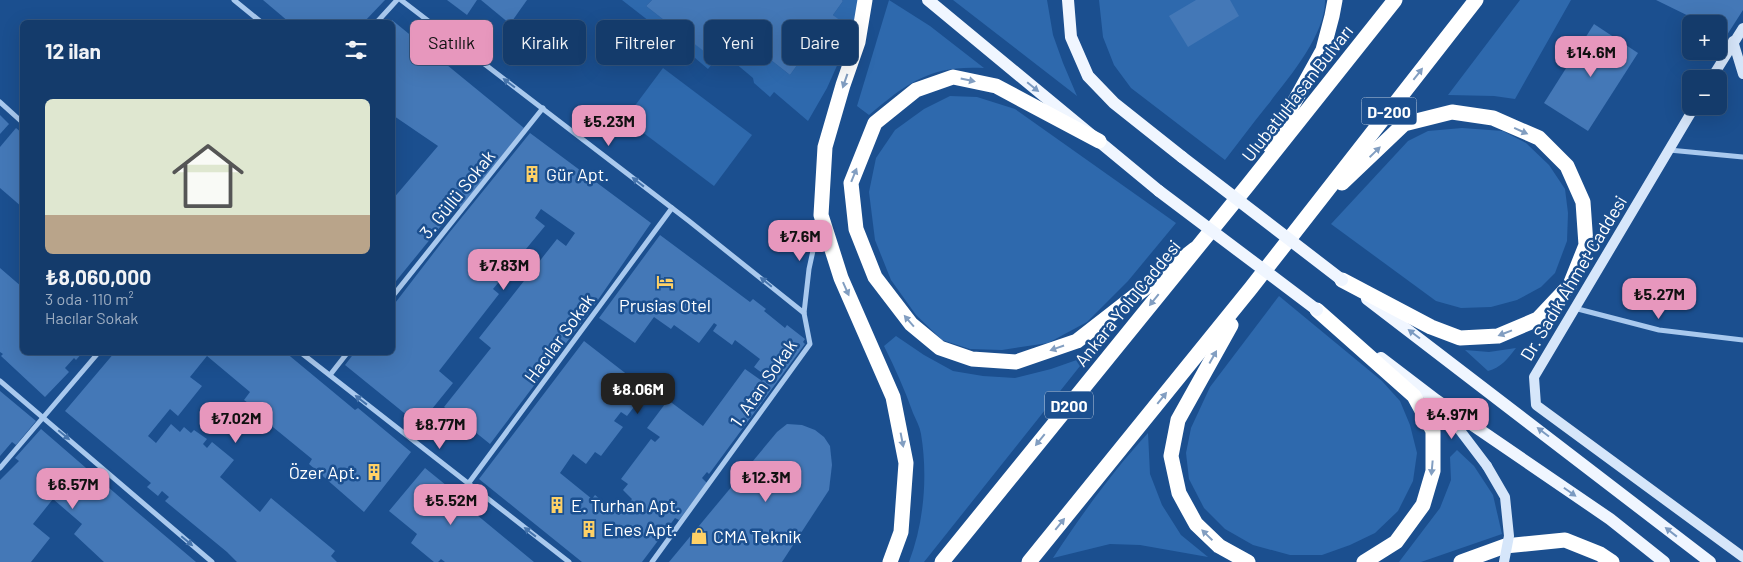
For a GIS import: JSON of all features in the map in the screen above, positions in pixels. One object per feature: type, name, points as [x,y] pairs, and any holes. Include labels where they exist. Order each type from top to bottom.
[{"type":"highway","points":[[865,0],[858,42],[825,147],[821,215],[841,278],[893,397],[906,463],[901,532],[890,562]]},
{"type":"highway","points":[[1248,186],[1323,50],[1334,0]]},
{"type":"highway","name":"Ulubatlı Hasan Bulvarı","points":[[1248,186],[1395,0]]},
{"type":"highway","name":"D-200","points":[[1302,222],[1476,0]]},
{"type":"highway","points":[[1100,142],[996,86],[953,78],[916,90],[875,123],[851,183],[856,229],[875,277],[911,324],[940,348],[972,359],[1016,362],[1077,341],[1196,249]]},
{"type":"highway","points":[[1029,562],[1251,288],[1302,222],[1404,124],[1452,112],[1493,118],[1539,138],[1567,166],[1583,202],[1586,245],[1570,285],[1538,319],[1498,336],[1460,338],[1431,328],[1342,280]]},
{"type":"highway","name":"Ankara Yolu Caddesi","points":[[942,562],[1248,186]]},
{"type":"highway","points":[[1248,562],[1219,546],[1196,524],[1179,493],[1170,456],[1178,420],[1251,288]]},
{"type":"highway","points":[[1317,310],[1414,396],[1433,431],[1433,471],[1423,505],[1396,542],[1364,562]]},
{"type":"highway","points":[[1462,562],[1505,546],[1565,540],[1600,554],[1612,562]]},
{"type":"main road","points":[[928,0],[1159,191],[1436,400],[1610,519],[1664,562]]},
{"type":"main road","points":[[1068,0],[1070,37],[1088,76],[1114,103],[1710,562]]},
{"type":"street","points":[[234,0],[259,20]]},
{"type":"street","points":[[379,20],[399,0],[543,108],[804,313]]},
{"type":"street","points":[[1716,70],[1743,28]]},
{"type":"street","points":[[1733,41],[1743,74]]},
{"type":"street","points":[[0,102],[20,120]]},
{"type":"street","name":"3. Güllü Sokak","points":[[395,293],[543,108]]},
{"type":"street","name":"Dr. Sadık Ahmet Caddesi","points":[[1689,115],[1534,377],[1536,405],[1743,557]]},
{"type":"street","points":[[1668,150],[1743,157]]},
{"type":"street","name":"Hacılar Sokak","points":[[468,484],[672,208]]},
{"type":"street","name":"1. Atan Sokak","points":[[652,562],[810,344],[804,313],[809,269],[821,215]]},
{"type":"street","points":[[1574,308],[1659,330],[1743,340]]},
{"type":"street","points":[[0,468],[96,355]]},
{"type":"street","points":[[304,355],[569,562]]},
{"type":"street","points":[[330,376],[346,355]]},
{"type":"street","points":[[0,381],[212,562]]},
{"type":"street","points":[[1436,400],[1488,466],[1505,496],[1509,536],[1504,562]]},
{"type":"shaded area","points":[[622,0],[652,0],[646,6],[664,20],[648,20]]},
{"type":"shaded area","points":[[859,0],[856,20],[839,20],[833,15],[843,1]]},
{"type":"shaded area","points":[[889,0],[930,26],[984,68],[949,69],[921,78],[896,93],[869,115],[857,106]]},
{"type":"shaded area","points":[[953,0],[1047,0],[1053,35],[1077,96]]},
{"type":"shaded area","points":[[1099,0],[1325,0],[1324,14],[1319,28],[1304,56],[1225,160],[1131,88],[1114,65],[1103,37]]},
{"type":"shaded area","points":[[1520,0],[1571,0],[1515,99],[1494,96],[1448,95]]},
{"type":"shaded area","points":[[694,43],[704,50],[704,65],[711,65],[708,69],[694,57]]},
{"type":"shaded area","points":[[772,61],[790,75],[797,65],[837,65],[827,88],[808,121],[774,92],[770,97],[754,83],[753,78],[738,65],[772,65]]},
{"type":"shaded area","points":[[663,68],[752,135],[714,186],[625,119]]},
{"type":"shaded area","points":[[950,96],[977,97],[1015,109],[1176,223],[1128,281],[1087,322],[1048,343],[1002,350],[970,349],[942,340],[916,315],[891,280],[875,240],[869,192],[876,158],[895,130],[924,109]]},
{"type":"shaded area","points":[[1462,128],[1503,131],[1526,143],[1549,165],[1565,189],[1568,213],[1567,241],[1555,273],[1541,287],[1517,300],[1491,307],[1461,308],[1436,301],[1331,224],[1408,141],[1428,131]]},
{"type":"shaded area","points":[[1279,296],[1382,381],[1400,401],[1410,425],[1417,453],[1413,481],[1398,511],[1375,533],[1322,555],[1290,555],[1253,545],[1225,529],[1204,508],[1189,479],[1186,453],[1191,428],[1210,387]]},
{"type":"shaded area","points":[[896,336],[924,355],[953,371],[983,376],[1015,378],[1051,369],[1088,356],[924,562],[909,562],[921,515],[924,466],[920,429],[900,379],[884,346]]},
{"type":"shaded area","points":[[1516,348],[1500,365],[1488,371],[1465,350],[1489,352]]},
{"type":"shaded area","points":[[1148,433],[1150,474],[1162,505],[1181,535],[1208,557],[1140,545],[1110,544],[1053,558],[1098,494]]},
{"type":"shaded area","points":[[1457,450],[1474,466],[1493,495],[1502,534],[1421,562],[1399,562],[1440,508],[1451,480],[1450,457]]},
{"type":"building","points":[[263,0],[385,0],[366,20],[287,20]]},
{"type":"building","points":[[447,0],[477,0],[467,15]]},
{"type":"building","points":[[481,0],[527,0],[513,20],[505,20]]},
{"type":"building","points":[[652,0],[843,1],[833,15],[840,20],[782,20],[782,65],[797,65],[790,75],[772,61],[772,20],[704,20],[704,51],[694,44],[694,20],[664,20],[646,6]]},
{"type":"building","points":[[1196,0],[1230,0],[1239,16],[1188,47],[1169,16]]},
{"type":"building","points":[[1656,0],[1743,0],[1743,10],[1727,35],[1727,15],[1687,15]]},
{"type":"building","points":[[395,22],[410,35],[410,65],[447,65],[524,128],[461,208],[458,205],[395,282],[395,196],[438,146],[395,117]]},
{"type":"building","points":[[1594,24],[1638,53],[1588,131],[1544,103]]},
{"type":"building","points":[[0,115],[9,124],[0,134]]},
{"type":"building","points":[[16,128],[20,131],[20,205],[0,188],[0,147]]},
{"type":"building","points":[[530,133],[651,223],[591,310],[490,444],[444,407],[491,348],[479,338],[557,239],[566,246],[575,233],[541,209],[535,218],[545,226],[493,289],[499,294],[439,371],[453,383],[419,425],[345,365],[353,355],[395,355],[395,303]]},
{"type":"building","points":[[660,235],[750,302],[753,299],[766,309],[764,311],[785,328],[787,325],[805,339],[803,342],[805,344],[709,474],[707,472],[702,478],[707,483],[679,520],[675,518],[642,562],[582,562],[479,479],[584,341],[647,390],[627,416],[621,412],[614,421],[623,427],[601,456],[595,452],[586,464],[573,454],[560,473],[592,499],[595,495],[619,515],[632,499],[623,490],[628,484],[621,479],[651,439],[655,442],[660,437],[647,428],[668,400],[703,426],[745,369],[762,381],[766,376],[754,367],[760,359],[735,340],[732,345],[713,331],[717,325],[714,323],[699,343],[674,325],[671,329],[654,317],[635,343],[599,318]]},
{"type":"building","points":[[0,268],[20,285],[20,355],[80,355],[76,360],[74,358],[65,368],[69,372],[45,397],[1,356],[3,354],[0,352]]},
{"type":"building","points":[[112,355],[289,355],[355,410],[358,408],[411,452],[364,512],[309,464],[312,459],[257,414],[259,411],[244,400],[250,392],[207,356],[190,377],[202,386],[178,416],[170,409],[148,436],[156,443],[171,424],[180,432],[184,427],[191,433],[194,430],[207,439],[203,444],[207,448],[212,442],[234,460],[220,477],[260,512],[271,498],[335,551],[331,556],[337,562],[237,562],[165,501],[169,497],[162,491],[158,496],[147,487],[151,483],[65,411]]},
{"type":"building","points":[[0,391],[36,421],[16,445],[12,442],[0,456]]},
{"type":"building","points":[[787,424],[802,425],[815,430],[824,437],[830,446],[832,465],[829,490],[782,562],[669,562],[777,432]]},
{"type":"building","points":[[41,429],[196,562],[104,562],[74,534],[82,524],[53,499],[33,524],[50,538],[31,562],[0,562],[0,480],[19,461],[15,458]]},
{"type":"building","points":[[425,468],[479,512],[477,515],[534,562],[445,562],[441,559],[438,562],[434,562],[411,543],[417,534],[389,511]]},
{"type":"place","name":"Gür Apt.","points":[[532,174]]},
{"type":"place","name":"Prusias Otel","points":[[665,282]]},
{"type":"place","name":"Özer Apt.","points":[[374,472]]},
{"type":"place","name":"E. Turhan Apt.","points":[[557,505]]},
{"type":"place","name":"Enes Apt.","points":[[589,529]]},
{"type":"place","name":"CMA Teknik","points":[[699,536]]}]
